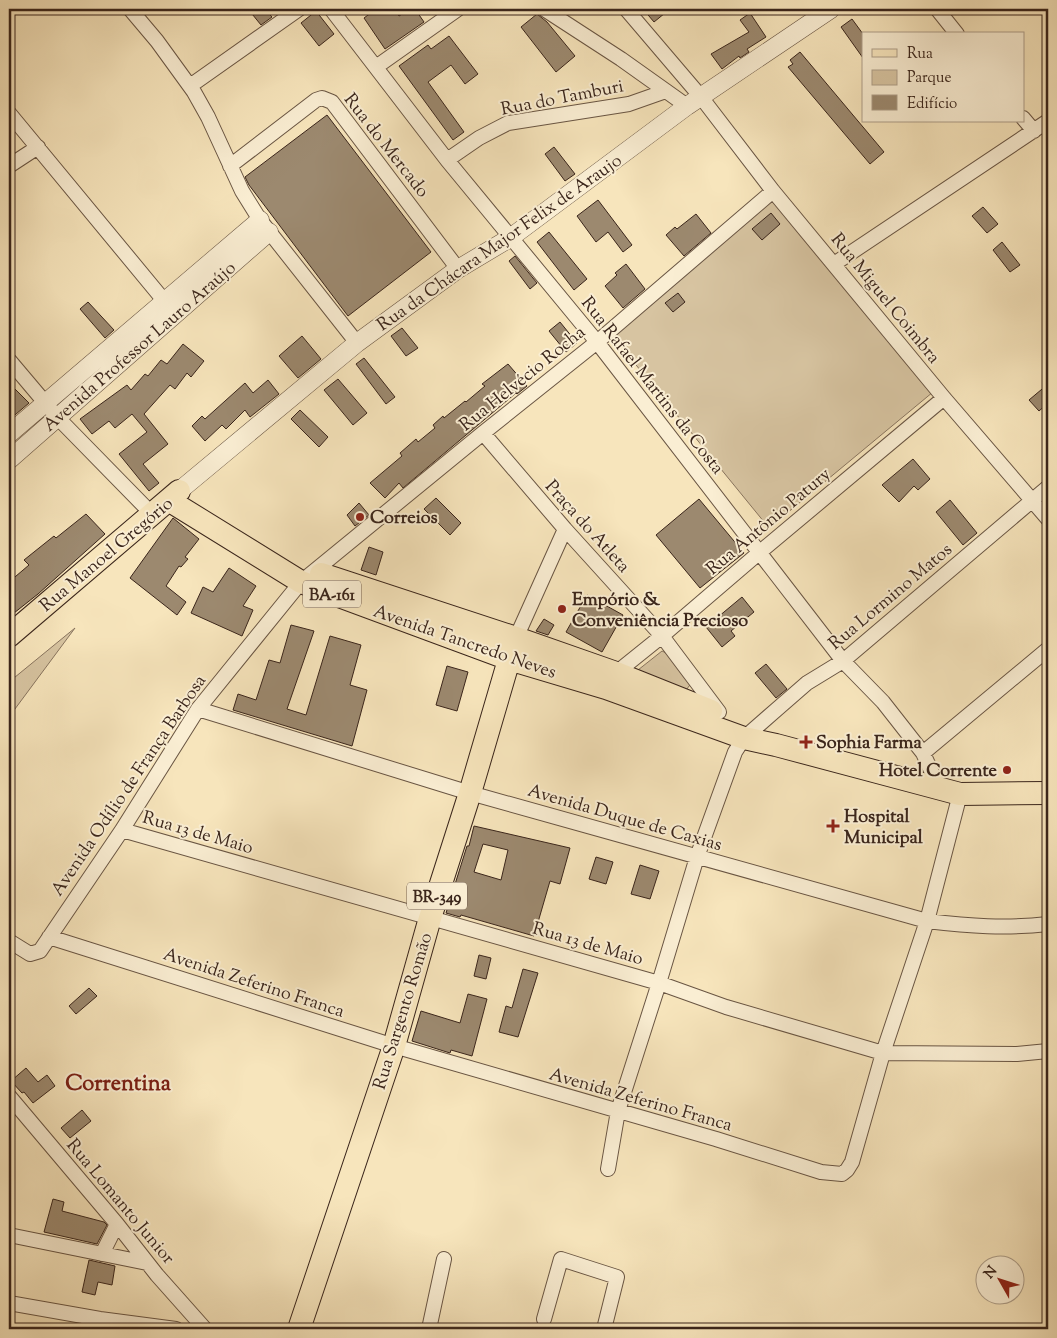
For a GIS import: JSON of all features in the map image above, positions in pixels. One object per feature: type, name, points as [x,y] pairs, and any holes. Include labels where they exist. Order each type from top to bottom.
[{"type":"main road","name":"Avenida Tancredo Neves","points":[[167,502],[308,577],[509,659],[611,680],[721,715],[748,734]]},
{"type":"main road","name":"Rua Manoel Gregório","points":[[9,636],[167,502]]},
{"type":"main road","name":"Avenida Tancredo Neves","points":[[308,577],[516,638],[611,680],[776,745],[950,791],[1048,793]]},
{"type":"main road","name":"Rua Sargento Romão","points":[[299,1329],[394,1046],[430,918],[470,793],[516,638]]},
{"type":"street","points":[[190,86],[299,9]]},
{"type":"street","name":"Rua Rafael Martins da Costa","points":[[331,9],[447,160],[598,342],[842,661],[883,702],[950,791]]},
{"type":"street","points":[[376,67],[458,9]]},
{"type":"street","points":[[544,9],[666,91],[694,102]]},
{"type":"street","points":[[626,9],[694,102]]},
{"type":"street","name":"Rua da Chácara Major Felix de Araujo","points":[[167,502],[358,343],[458,269],[510,238],[694,102],[831,9]]},
{"type":"street","points":[[937,9],[954,32]]},
{"type":"street","points":[[135,10],[190,86],[208,117],[242,191],[265,226],[358,343]]},
{"type":"street","name":"Rua do Tamburi","points":[[447,160],[479,138],[508,123],[629,104],[666,91]]},
{"type":"street","name":"Rua do Mercado","points":[[230,166],[316,100],[326,99],[332,102],[458,269]]},
{"type":"street","name":"Rua Miguel Coimbra","points":[[694,102],[834,264],[944,398],[1048,519]]},
{"type":"street","points":[[9,113],[170,307]]},
{"type":"street","points":[[1024,119],[1034,132]]},
{"type":"street","points":[[834,264],[1048,121]]},
{"type":"street","points":[[9,166],[38,147]]},
{"type":"street","name":"Rua Helvécio Rocha","points":[[308,577],[482,433],[598,342],[772,191]]},
{"type":"street","name":"Avenida Professor Lauro Araújo","points":[[9,434],[170,307],[265,226]]},
{"type":"street","name":"Avenida Professor Lauro Araújo","points":[[9,460],[58,418],[170,307]]},
{"type":"street","points":[[9,360],[58,418],[167,502]]},
{"type":"street","name":"Rua Antônio Patury","points":[[611,680],[944,398]]},
{"type":"street","name":"Praça do Atleta","points":[[482,433],[565,529],[662,636],[721,715]]},
{"type":"street","name":"Rua Lormino Matos","points":[[748,734],[807,683],[842,661],[1048,487]]},
{"type":"street","points":[[516,638],[565,529]]},
{"type":"street","name":"Avenida Odílio de França Barbosa","points":[[9,941],[30,954],[40,950],[122,830],[198,709],[308,577]]},
{"type":"street","points":[[923,753],[1048,649]]},
{"type":"street","name":"Avenida Duque de Caxias","points":[[198,709],[470,793],[927,921],[973,927],[1026,927],[1048,924]]},
{"type":"street","points":[[608,1169],[618,1111],[659,983],[696,857],[735,752],[748,734]]},
{"type":"street","name":"Avenida Zeferino Franca","points":[[49,936],[394,1046],[821,1172],[842,1174],[852,1162],[883,1053],[927,921],[950,791]]},
{"type":"street","name":"Rua 13 de Maio","points":[[122,830],[659,983],[726,1007],[883,1053],[1007,1054],[1048,1051]]},
{"type":"street","name":"Rua Lomanto Junior","points":[[9,1096],[117,1224],[147,1263],[205,1329]]},
{"type":"street","points":[[102,1254],[117,1224]]},
{"type":"street","points":[[9,1235],[147,1263]]},
{"type":"street","points":[[544,1318],[561,1258],[617,1277],[604,1329]]},
{"type":"street","points":[[429,1329],[444,1259]]},
{"type":"street","points":[[9,1303],[99,1324],[176,1329]]},
{"type":"green space","points":[[772,195],[933,392],[769,528],[610,333]]},
{"type":"green space","points":[[75,628],[9,717],[9,682]]},
{"type":"green space","points":[[662,651],[692,682],[684,693],[638,670]]},
{"type":"building","points":[[248,9],[265,9],[272,17],[261,25]]},
{"type":"building","points":[[376,9],[394,9],[399,16],[410,9],[415,9],[424,22],[385,49],[364,18]]},
{"type":"building","points":[[643,9],[670,9],[654,22]]},
{"type":"building","points":[[316,11],[334,34],[319,46],[301,23]]},
{"type":"building","points":[[750,13],[766,37],[747,49],[749,52],[740,58],[739,56],[722,69],[711,54],[749,32],[740,20]]},
{"type":"building","points":[[537,14],[547,22],[575,56],[556,72],[521,27]]},
{"type":"building","points":[[852,19],[862,33],[862,57],[841,27]]},
{"type":"building","points":[[449,36],[478,74],[465,84],[451,65],[428,82],[464,132],[453,140],[399,66],[428,45],[431,49]]},
{"type":"building","points":[[800,52],[884,152],[870,164],[788,67],[793,64],[790,60]]},
{"type":"building","points":[[327,115],[431,252],[348,316],[249,185],[245,177]]},
{"type":"building","points":[[554,147],[575,174],[565,181],[545,154]]},
{"type":"building","points":[[598,200],[632,245],[623,252],[608,232],[596,242],[577,216]]},
{"type":"building","points":[[983,207],[998,224],[987,233],[972,216]]},
{"type":"building","points":[[771,213],[780,224],[762,240],[752,229]]},
{"type":"building","points":[[696,214],[711,233],[684,256],[666,235]]},
{"type":"building","points":[[549,232],[587,279],[574,290],[537,242]]},
{"type":"building","points":[[1002,242],[1020,265],[1010,272],[993,250]]},
{"type":"building","points":[[515,256],[537,283],[530,289],[509,261]]},
{"type":"building","points":[[626,264],[645,289],[623,308],[605,286],[617,275],[615,273]]},
{"type":"building","points":[[678,293],[685,302],[673,312],[665,303]]},
{"type":"building","points":[[88,302],[114,330],[105,338],[80,309]]},
{"type":"building","points":[[560,322],[577,343],[566,352],[549,331]]},
{"type":"building","points":[[402,328],[418,348],[406,356],[391,336]]},
{"type":"building","points":[[302,336],[321,359],[298,378],[279,356]]},
{"type":"building","points":[[183,344],[204,361],[191,377],[187,373],[175,389],[170,385],[144,414],[168,444],[143,464],[159,483],[149,491],[119,454],[147,432],[132,414],[115,428],[109,421],[92,434],[80,419],[127,385],[131,390],[145,374],[148,376],[161,360],[167,364]]},
{"type":"building","points":[[364,358],[395,397],[386,404],[356,364]]},
{"type":"building","points":[[508,364],[527,386],[516,393],[403,488],[399,483],[385,498],[370,483],[402,456],[400,453],[416,439],[418,442],[435,428],[433,425],[443,416],[444,418],[466,402],[485,386],[482,384]]},
{"type":"building","points":[[338,379],[367,413],[353,425],[324,390]]},
{"type":"building","points":[[268,380],[279,394],[250,417],[245,410],[226,429],[222,425],[205,441],[192,426],[202,416],[205,419],[245,383],[253,393]]},
{"type":"building","points":[[1048,384],[1048,403],[1039,411],[1029,400]]},
{"type":"building","points":[[14,388],[29,403],[9,420],[9,393]]},
{"type":"building","points":[[300,410],[328,437],[319,447],[291,419]]},
{"type":"building","points":[[913,459],[930,479],[918,490],[914,486],[899,502],[882,485]]},
{"type":"building","points":[[436,498],[461,523],[450,535],[424,509]]},
{"type":"building","points":[[699,499],[744,553],[700,588],[656,535]]},
{"type":"building","points":[[950,500],[977,533],[963,545],[936,512]]},
{"type":"building","name":"Correios","points":[[359,503],[369,515],[355,526],[347,515]]},
{"type":"building","points":[[86,514],[105,534],[38,594],[9,617],[9,582],[29,565],[24,560]]},
{"type":"building","points":[[173,518],[199,539],[185,557],[188,559],[181,567],[179,566],[166,586],[186,602],[177,615],[130,578]]},
{"type":"building","points":[[369,547],[383,552],[376,575],[361,570]]},
{"type":"building","points":[[229,568],[256,586],[243,606],[253,610],[242,636],[191,613],[203,587],[213,592]]},
{"type":"building","points":[[587,595],[623,615],[602,652],[566,632]]},
{"type":"building","points":[[742,597],[754,612],[731,631],[735,636],[722,647],[706,627]]},
{"type":"building","points":[[544,619],[554,625],[548,635],[536,631]]},
{"type":"building","points":[[291,625],[314,631],[287,709],[306,715],[330,636],[361,645],[350,685],[367,690],[352,746],[233,710],[238,694],[256,700],[269,660],[280,663]]},
{"type":"building","points":[[766,664],[787,689],[776,698],[755,673]]},
{"type":"building","points":[[447,666],[468,672],[457,711],[436,705]]},
{"type":"building","points":[[474,826],[570,848],[560,884],[550,881],[534,936],[461,915],[460,917],[446,913],[467,846],[469,846]],"holes":[[[483,844],[508,850],[501,880],[474,872]]]},
{"type":"building","points":[[596,857],[613,862],[606,884],[589,879]]},
{"type":"building","points":[[640,865],[659,871],[650,899],[631,894]]},
{"type":"building","points":[[479,955],[491,958],[486,979],[474,976]]},
{"type":"building","points":[[523,969],[538,973],[518,1037],[499,1032],[506,1006],[512,1008]]},
{"type":"building","points":[[89,988],[97,996],[76,1014],[69,1006]]},
{"type":"building","points":[[468,994],[487,999],[472,1056],[451,1050],[450,1053],[412,1041],[421,1011],[460,1023]]},
{"type":"building","points":[[26,1068],[38,1082],[47,1075],[55,1086],[33,1103],[11,1081]]},
{"type":"building","points":[[82,1110],[91,1121],[70,1138],[61,1128]]},
{"type":"building","points":[[53,1199],[64,1202],[62,1211],[104,1222],[107,1225],[97,1244],[44,1232]]},
{"type":"building","points":[[89,1260],[115,1266],[112,1285],[98,1282],[95,1295],[82,1292]]},
{"type":"place","name":"Correios","points":[[360,517]]},
{"type":"place","name":"Empório & Conveniência Precioso","points":[[562,609]]},
{"type":"place","name":"Sophia Farma","points":[[806,742]]},
{"type":"place","name":"Hotel Corrente","points":[[1007,770]]},
{"type":"place","name":"Hospital Municipal","points":[[833,826]]},
{"type":"district","name":"Correntina","points":[[118,1082]]}]
